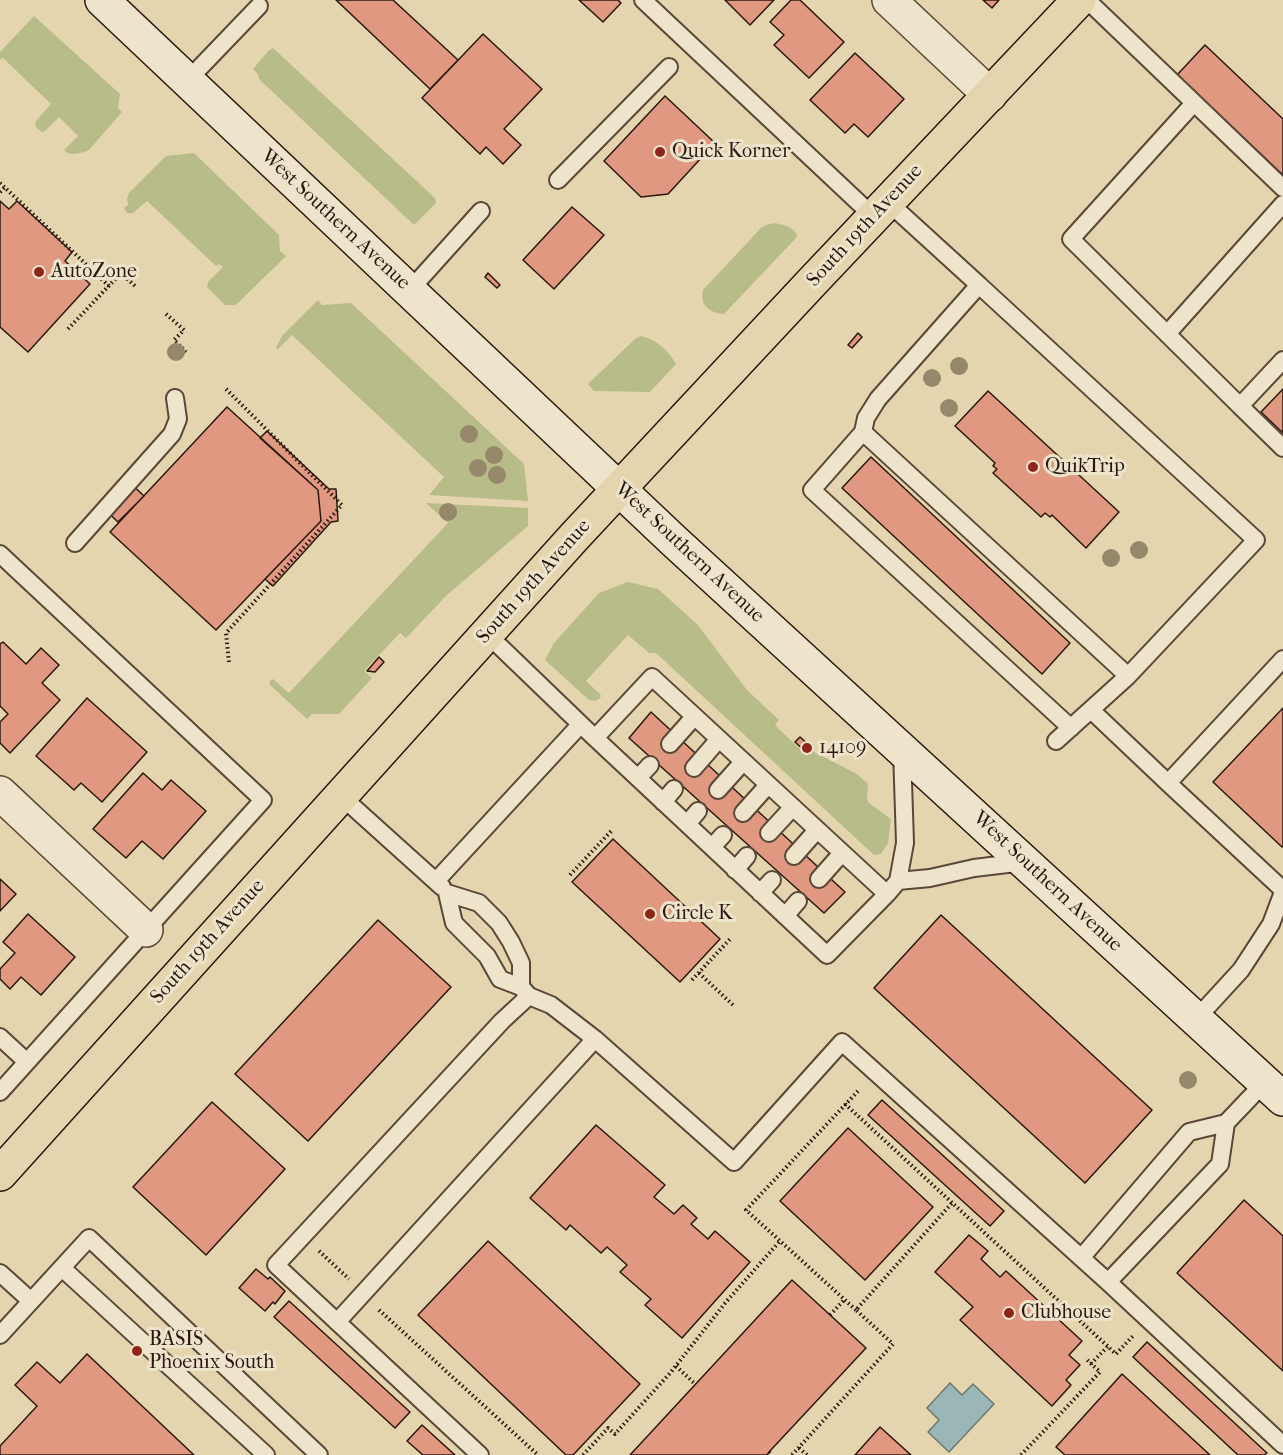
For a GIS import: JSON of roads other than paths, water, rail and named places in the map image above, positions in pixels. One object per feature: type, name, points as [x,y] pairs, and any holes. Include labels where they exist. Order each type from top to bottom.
[{"type":"main road","name":"West Southern Avenue","points":[[102,0],[674,541],[1274,1091]]},
{"type":"main road","points":[[889,0],[990,95]]},
{"type":"main road","name":"South 19th Avenue","points":[[0,1174],[620,489],[1079,0]]},
{"type":"main road","points":[[0,793],[146,930]]},
{"type":"lane","points":[[643,0],[881,209],[979,285],[1256,540],[1128,676],[1056,741]]},
{"type":"lane","points":[[1087,0],[1283,188]]},
{"type":"lane","points":[[187,81],[259,6]]},
{"type":"lane","points":[[558,180],[669,67]]},
{"type":"lane","points":[[1194,102],[1071,239],[1283,448]]},
{"type":"lane","points":[[1167,334],[1283,204]]},
{"type":"lane","points":[[410,290],[481,211]]},
{"type":"lane","points":[[979,285],[878,399],[866,418],[863,432],[812,490],[1071,728]]},
{"type":"lane","points":[[1240,406],[1283,360]]},
{"type":"lane","points":[[75,543],[172,434],[178,419],[175,398]]},
{"type":"lane","points":[[863,432],[1128,676]]},
{"type":"lane","points":[[0,554],[263,800],[0,1092]]},
{"type":"lane","points":[[487,634],[580,725],[687,824],[717,841],[735,870],[827,955],[898,881],[905,843],[902,749]]},
{"type":"lane","points":[[1168,783],[1283,659]]},
{"type":"lane","points":[[595,738],[652,677],[886,894]]},
{"type":"lane","points":[[1091,710],[1283,891],[1271,924],[1241,970],[1196,1019]]},
{"type":"lane","points":[[670,744],[694,717]]},
{"type":"lane","points":[[442,887],[580,725]]},
{"type":"lane","points":[[694,768],[719,739]]},
{"type":"lane","points":[[718,790],[743,762]]},
{"type":"lane","points":[[638,778],[650,765]]},
{"type":"lane","points":[[743,813],[768,785]]},
{"type":"lane","points":[[663,802],[674,789]]},
{"type":"lane","points":[[341,795],[442,887],[479,903],[500,923],[521,963],[525,992],[502,1021],[276,1265],[480,1455]]},
{"type":"lane","points":[[769,833],[793,807]]},
{"type":"lane","points":[[687,824],[698,811]]},
{"type":"lane","points":[[794,856],[817,830]]},
{"type":"lane","points":[[819,879],[842,853]]},
{"type":"lane","points":[[735,870],[747,856]]},
{"type":"lane","points":[[898,881],[1025,862]]},
{"type":"lane","points":[[760,893],[772,880]]},
{"type":"lane","points":[[442,887],[454,923],[487,956],[500,979],[551,1005],[595,1039],[734,1162],[842,1042],[1108,1282],[1283,1445]]},
{"type":"lane","points":[[785,916],[798,902]]},
{"type":"lane","points":[[487,956],[511,942]]},
{"type":"lane","points":[[0,1037],[27,1062]]},
{"type":"lane","points":[[337,1322],[595,1039]]},
{"type":"lane","points":[[1081,1258],[1190,1132],[1226,1123],[1274,1091]]},
{"type":"lane","points":[[1108,1282],[1220,1164],[1226,1123]]},
{"type":"lane","points":[[0,1335],[89,1238],[319,1455]]},
{"type":"lane","points":[[62,1268],[266,1455]]},
{"type":"lane","points":[[0,1273],[31,1301]]},
{"type":"water","points":[[950,1383],[962,1395],[973,1384],[994,1404],[949,1452],[928,1432],[939,1420],[927,1408]]},
{"type":"place","name":"Quick Korner","points":[[660,152]]},
{"type":"place","name":"AutoZone","points":[[39,272]]},
{"type":"place","name":"QuikTrip","points":[[1033,467]]},
{"type":"place","name":"14109","points":[[807,748]]},
{"type":"place","name":"Circle K","points":[[650,914]]},
{"type":"place","name":"Clubhouse","points":[[1009,1313]]},
{"type":"place","name":"BASIS Phoenix South","points":[[137,1351]]}]
